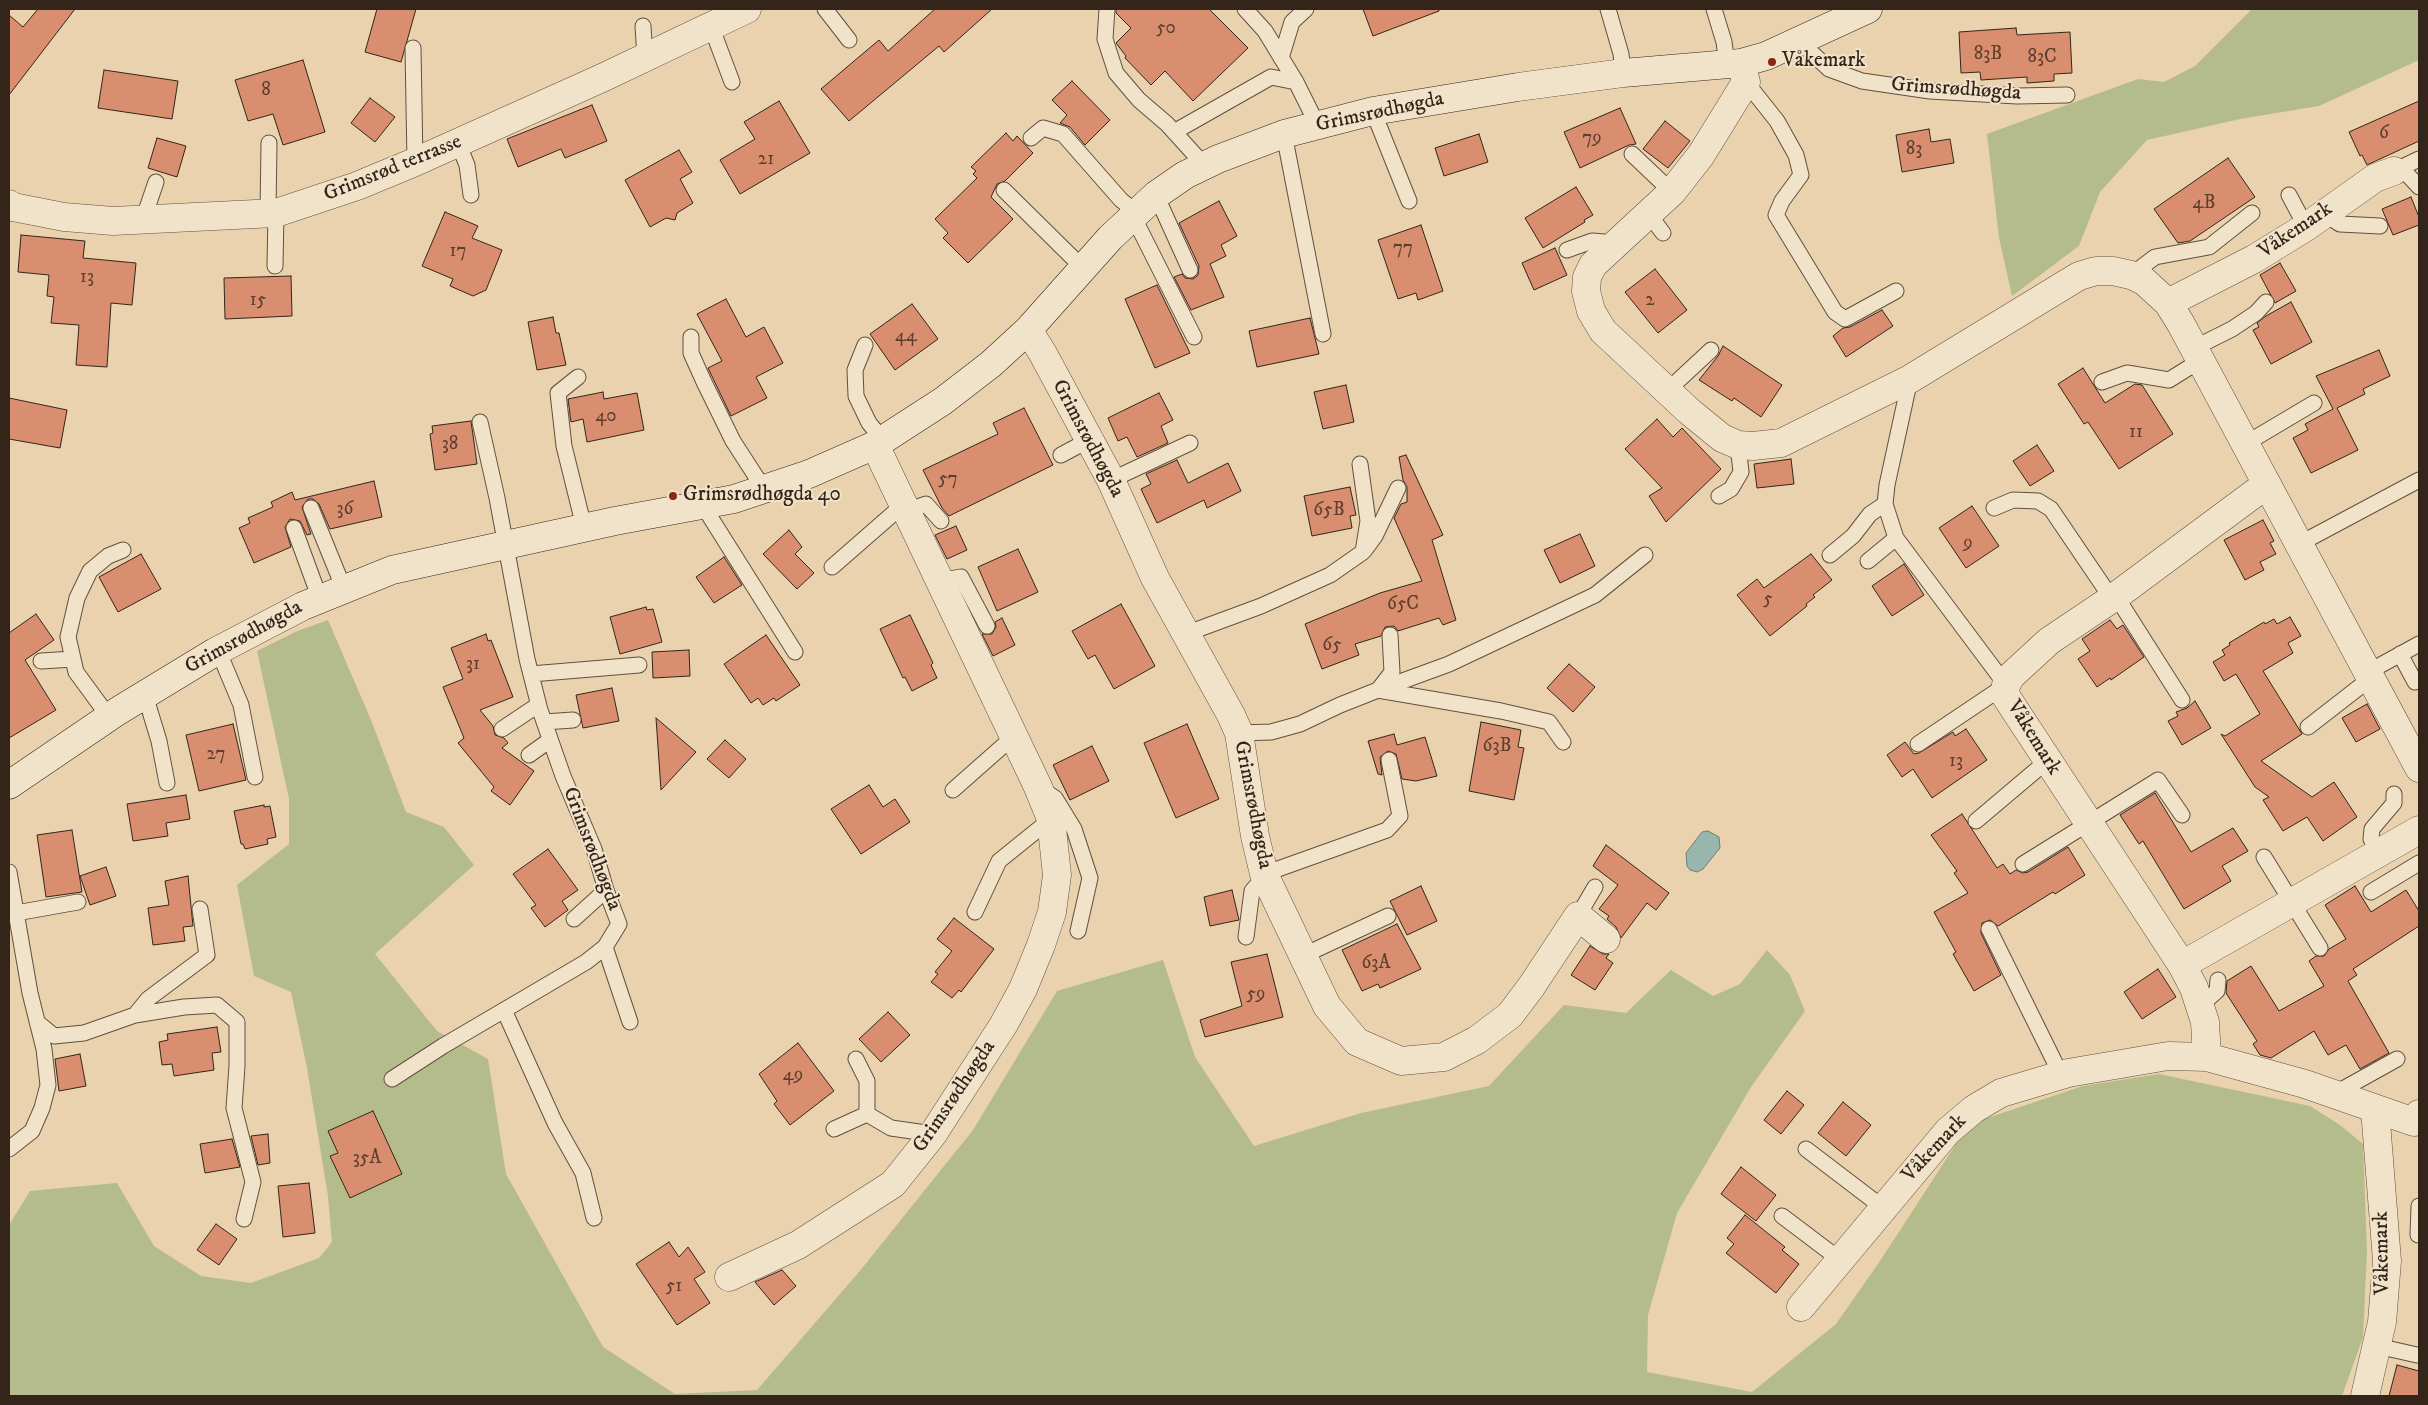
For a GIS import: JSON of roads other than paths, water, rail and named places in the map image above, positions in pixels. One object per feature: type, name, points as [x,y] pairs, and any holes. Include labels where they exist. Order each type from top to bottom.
[{"type":"street","name":"Grimsrød terrasse","points":[[10,209],[64,217],[113,221],[272,213],[357,186],[415,162],[645,58],[747,9]]},
{"type":"street","name":"Grimsrødhøgda","points":[[9,785],[109,717],[218,650],[332,594],[392,570],[584,527],[734,498],[809,474],[879,443],[943,401],[991,364],[1028,330],[1083,268],[1142,208],[1185,175],[1205,166],[1284,134],[1317,124],[1374,111],[1518,87],[1623,73],[1738,69],[1868,9]]},
{"type":"street","points":[[1738,69],[1701,155],[1672,192],[1656,223],[1616,243],[1594,265],[1587,277],[1586,291],[1591,311],[1603,331],[1690,412],[1722,438],[1738,444],[1753,446],[1781,443],[1910,380],[2079,276],[2096,271],[2131,275],[2144,281],[2168,303],[2197,354],[2419,768]]},
{"type":"street","name":"Våkemark","points":[[2168,303],[2254,259],[2315,220],[2375,178],[2394,171]]},
{"type":"street","name":"Grimsrødhøgda","points":[[1028,330],[1042,352],[1111,480],[1155,578],[1188,634],[1239,733],[1255,836],[1264,875],[1327,1006],[1357,1042],[1401,1061],[1444,1057],[1478,1040],[1510,1015],[1578,916]]},
{"type":"street","name":"Grimsrødhøgda","points":[[729,1277],[798,1245],[892,1184],[933,1134],[1004,1024],[1023,989],[1052,912],[1057,876],[1051,819],[1038,786],[1012,737],[905,508],[879,443]]},
{"type":"street","name":"Våkemark","points":[[2207,1057],[2206,1022],[2182,965],[2011,705],[2005,695],[2006,685],[2012,676],[2049,641],[2114,598],[2267,484]]},
{"type":"street","points":[[2182,965],[2419,830]]},
{"type":"street","points":[[1578,916],[1606,939]]},
{"type":"street","name":"Våkemark","points":[[1802,1307],[1839,1259],[1948,1131],[1974,1109],[2001,1093],[2061,1075],[2168,1056],[2207,1057],[2304,1084],[2375,1109],[2418,1120]]},
{"type":"street","name":"Våkemark","points":[[2365,1396],[2382,1322],[2387,1261],[2375,1109]]},
{"type":"lane","points":[[825,9],[849,40]]},
{"type":"lane","points":[[1107,9],[1105,39],[1116,73],[1139,100],[1174,132],[1205,166]]},
{"type":"lane","points":[[1245,9],[1265,31],[1282,58],[1317,124]]},
{"type":"lane","points":[[1282,58],[1292,22],[1306,9]]},
{"type":"lane","points":[[1608,9],[1621,54],[1623,73]]},
{"type":"lane","points":[[1714,9],[1724,42],[1738,69],[1777,121],[1796,155],[1800,175],[1782,201],[1776,215],[1835,312],[1845,319],[1896,291]]},
{"type":"lane","points":[[643,26],[645,58]]},
{"type":"lane","points":[[711,26],[732,82]]},
{"type":"lane","name":"Grimsrødhøgda","points":[[1799,41],[1829,70],[1862,82],[1930,91],[2017,96],[2067,95]]},
{"type":"lane","points":[[413,48],[415,162]]},
{"type":"lane","points":[[1174,132],[1271,77],[1296,82]]},
{"type":"lane","points":[[1374,111],[1409,200]]},
{"type":"lane","points":[[1031,138],[1042,128],[1063,134],[1121,200],[1142,208],[1190,270]]},
{"type":"lane","points":[[1284,134],[1323,334]]},
{"type":"lane","points":[[268,143],[275,266]]},
{"type":"lane","points":[[458,143],[467,165],[471,195]]},
{"type":"lane","points":[[1632,154],[1672,192]]},
{"type":"lane","points":[[2394,171],[2419,158]]},
{"type":"lane","points":[[2394,171],[2406,174],[2419,187]]},
{"type":"lane","points":[[143,220],[156,182]]},
{"type":"lane","points":[[1004,190],[1083,268]]},
{"type":"lane","points":[[2289,195],[2315,220],[2340,224],[2380,226]]},
{"type":"lane","points":[[1142,208],[1194,337]]},
{"type":"lane","points":[[2131,275],[2155,256],[2209,247],[2252,212]]},
{"type":"lane","points":[[1567,250],[1592,241],[1616,243]]},
{"type":"lane","points":[[2102,382],[2127,373],[2168,380],[2197,354],[2256,313],[2266,302]]},
{"type":"lane","points":[[691,337],[691,353],[704,382],[733,441],[764,488]]},
{"type":"lane","points":[[865,346],[855,370],[856,396],[879,443]]},
{"type":"lane","points":[[1668,390],[1711,350]]},
{"type":"lane","points":[[578,377],[558,393],[564,446],[584,527]]},
{"type":"lane","points":[[1910,380],[1887,485],[1885,504],[1896,538],[2006,685],[1918,744]]},
{"type":"lane","points":[[2245,444],[2314,403]]},
{"type":"lane","points":[[480,422],[497,498],[504,544]]},
{"type":"lane","points":[[1061,454],[1089,440]]},
{"type":"lane","points":[[1111,480],[1190,443]]},
{"type":"lane","points":[[1719,496],[1731,488],[1741,472],[1738,444]]},
{"type":"lane","points":[[1360,464],[1368,520],[1363,552]]},
{"type":"lane","points":[[2299,544],[2419,480]]},
{"type":"lane","points":[[1188,634],[1261,606],[1330,575],[1363,552],[1375,536],[1398,488]]},
{"type":"lane","points":[[1994,508],[2013,500],[2038,501],[2051,509],[2114,598],[2182,700]]},
{"type":"lane","points":[[702,504],[795,652]]},
{"type":"lane","points":[[832,567],[905,508],[926,504],[941,520]]},
{"type":"lane","points":[[1830,555],[1853,536],[1870,514],[1885,504]]},
{"type":"lane","points":[[311,508],[332,594]]},
{"type":"lane","points":[[294,528],[332,594]]},
{"type":"lane","points":[[1868,561],[1896,538]]},
{"type":"lane","name":"Grimsrødhøgda","points":[[392,1079],[504,1010],[557,980],[605,947],[619,924],[606,890],[594,849],[563,776],[538,705],[504,544]]},
{"type":"lane","points":[[109,717],[76,672],[68,637],[81,589],[90,571],[108,556],[124,550]]},
{"type":"lane","points":[[1239,733],[1271,732],[1300,724],[1340,705],[1449,664],[1595,595],[1645,555]]},
{"type":"lane","points":[[939,581],[961,577],[987,626]]},
{"type":"lane","points":[[1378,690],[1392,672],[1390,635]]},
{"type":"lane","points":[[2308,727],[2370,675],[2400,654],[2419,644]]},
{"type":"lane","points":[[218,650],[241,705],[255,777]]},
{"type":"lane","points":[[2400,654],[2415,682]]},
{"type":"lane","points":[[41,661],[73,659]]},
{"type":"lane","points":[[531,674],[639,664]]},
{"type":"lane","points":[[1378,690],[1501,711],[1549,722],[1563,742]]},
{"type":"lane","points":[[145,695],[159,741],[167,783]]},
{"type":"lane","points":[[502,729],[538,705]]},
{"type":"lane","points":[[544,722],[573,720]]},
{"type":"lane","points":[[953,790],[1012,737]]},
{"type":"lane","points":[[529,755],[550,740]]},
{"type":"lane","points":[[1246,937],[1252,891],[1264,875],[1387,830],[1400,816],[1389,760]]},
{"type":"lane","points":[[1976,821],[2047,761]]},
{"type":"lane","points":[[2023,864],[2158,780],[2182,815]]},
{"type":"lane","points":[[1038,786],[1055,798],[1074,829],[1090,878],[1078,931]]},
{"type":"lane","points":[[2378,852],[2371,839],[2372,829],[2394,803],[2394,794]]},
{"type":"lane","points":[[975,912],[998,861],[1051,819]]},
{"type":"lane","points":[[2264,857],[2320,948]]},
{"type":"lane","points":[[2371,892],[2419,863]]},
{"type":"lane","points":[[9,872],[37,1022],[44,1049],[48,1085],[42,1108],[32,1131],[9,1149]]},
{"type":"lane","points":[[1578,916],[1595,887]]},
{"type":"lane","points":[[574,918],[606,890]]},
{"type":"lane","points":[[16,913],[78,902]]},
{"type":"lane","points":[[135,1015],[148,999],[207,955],[200,910]]},
{"type":"lane","points":[[1302,956],[1388,916]]},
{"type":"lane","points":[[1989,929],[2061,1075]]},
{"type":"lane","points":[[605,947],[630,1022]]},
{"type":"lane","points":[[2200,1006],[2216,991],[2218,980]]},
{"type":"lane","points":[[37,1022],[54,1036],[84,1033],[135,1015],[184,1006],[217,1005],[237,1022],[237,1066],[234,1108],[253,1182],[244,1219]]},
{"type":"lane","points":[[504,1010],[555,1123],[583,1173],[594,1218]]},
{"type":"lane","points":[[856,1059],[867,1081],[868,1114]]},
{"type":"lane","points":[[2334,1094],[2397,1059]]},
{"type":"lane","points":[[868,1114],[891,1128],[933,1134]]},
{"type":"lane","points":[[834,1128],[868,1114]]},
{"type":"lane","points":[[1806,1149],[1882,1208]]},
{"type":"lane","points":[[2418,1235],[2419,1206]]},
{"type":"lane","points":[[1782,1216],[1839,1259]]},
{"type":"lane","points":[[2376,1346],[2417,1355]]},
{"type":"water","points":[[1708,831],[1719,837],[1720,848],[1703,869],[1697,872],[1690,870],[1687,866],[1686,853],[1702,832]]},
{"type":"place","name":"Våkemark","points":[[1772,62]]},
{"type":"place","name":"Grimsrødhøgda 40","points":[[673,496]]}]
